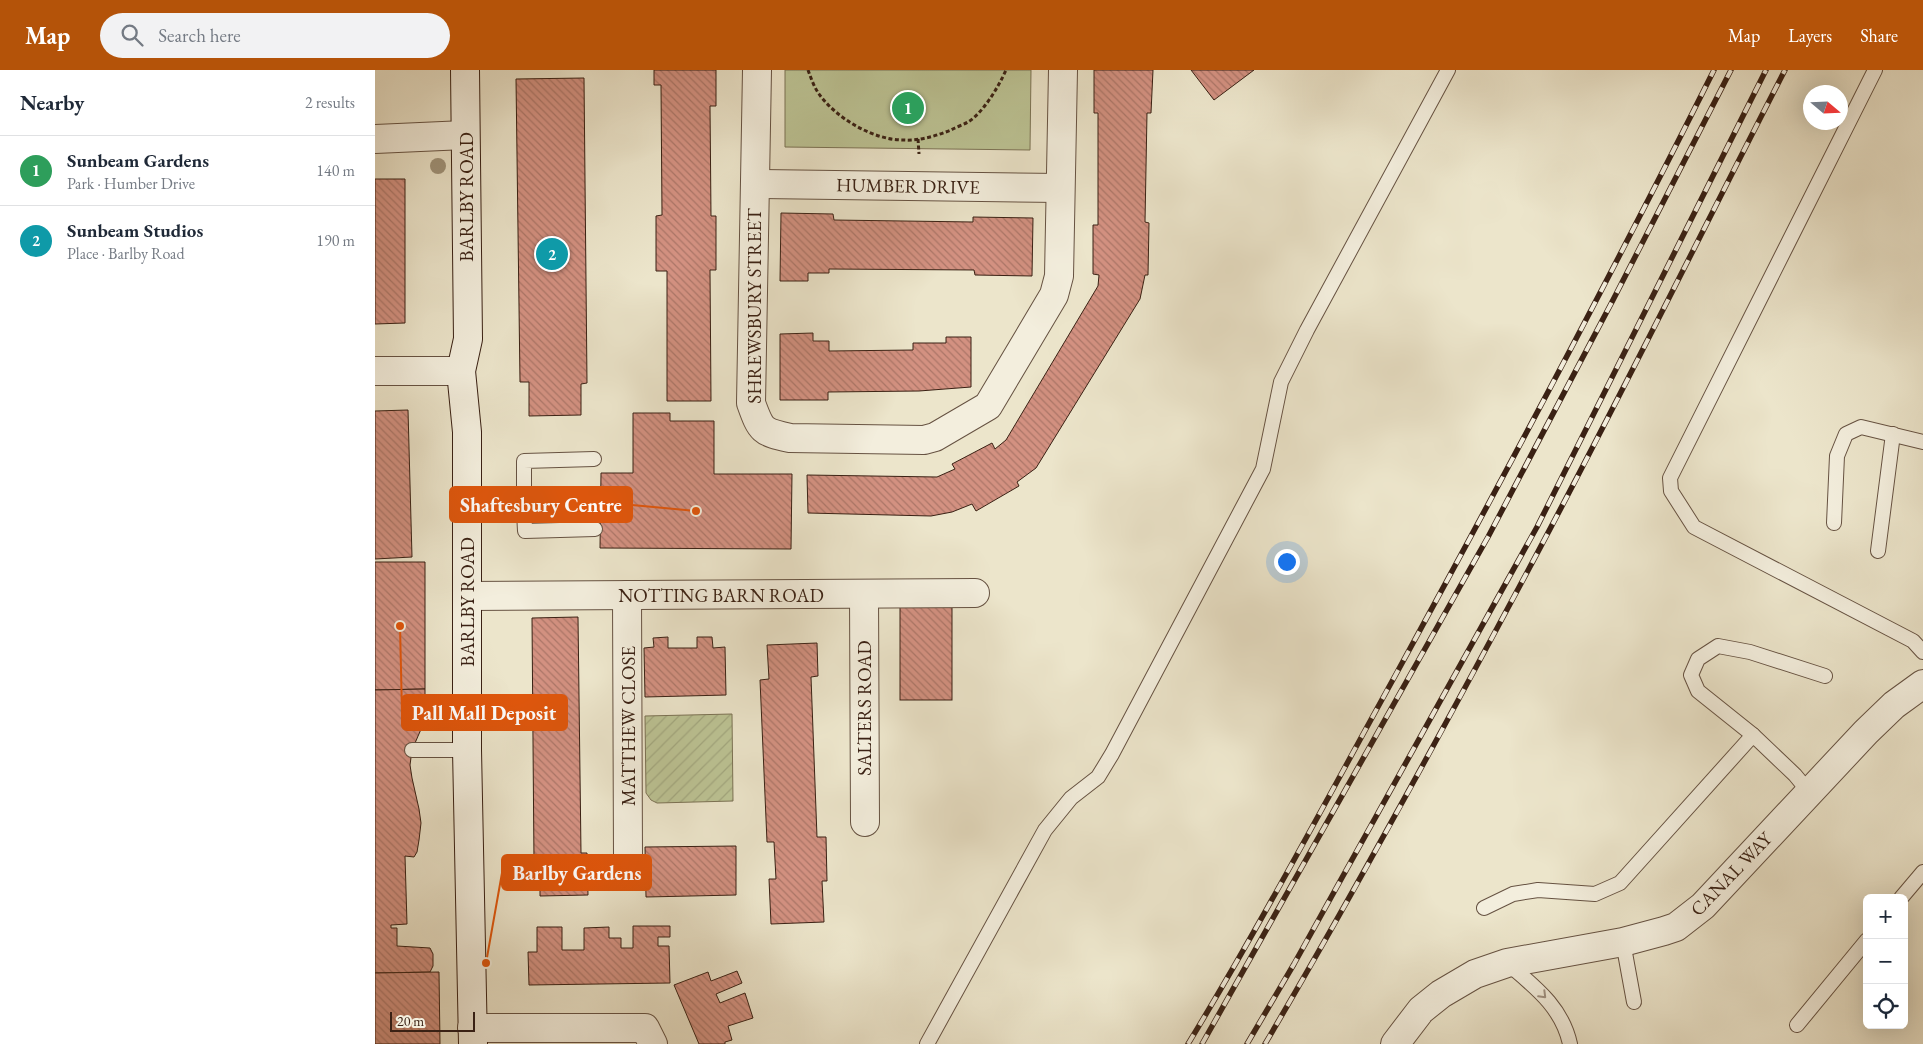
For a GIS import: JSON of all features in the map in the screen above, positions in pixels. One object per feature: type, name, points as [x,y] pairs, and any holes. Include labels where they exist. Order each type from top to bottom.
[{"type":"street","name":"BARLBY ROAD","points":[[465,70],[468,339],[461,371],[467,432],[467,750],[473,1036]]},
{"type":"street","name":"SHREWSBURY STREET","points":[[757,70],[751,403],[758,424],[768,433],[790,438],[924,440],[935,437],[988,406],[1054,295],[1059,276],[1063,70]]},
{"type":"street","points":[[375,139],[465,135]]},
{"type":"street","name":"HUMBER DRIVE","points":[[755,184],[1061,188]]},
{"type":"street","points":[[375,371],[461,371]]},
{"type":"street","name":"NOTTING BARN ROAD","points":[[467,596],[975,593]]},
{"type":"street","name":"SALTERS ROAD","points":[[863,594],[865,822]]},
{"type":"street","name":"MATTHEW CLOSE","points":[[627,595],[628,857]]},
{"type":"street","name":"CANAL WAY","points":[[1395,1044],[1421,1010],[1441,994],[1475,974],[1507,962],[1623,942],[1676,927],[1703,906],[1809,792],[1894,705],[1923,684]]},
{"type":"street","points":[[473,1036],[645,1028],[653,1044]]},
{"type":"lane","points":[[927,1044],[1045,830],[1071,798],[1098,777],[1117,745],[1263,469],[1281,382],[1307,330],[1448,70]]},
{"type":"lane","points":[[1875,70],[1670,478],[1671,491],[1694,527],[1913,641],[1923,652]]},
{"type":"lane","points":[[1834,523],[1837,456],[1846,434],[1861,427],[1923,442]]},
{"type":"lane","points":[[1878,551],[1893,434]]},
{"type":"lane","points":[[594,459],[524,462],[524,512],[525,531],[595,529]]},
{"type":"lane","points":[[467,514],[524,512]]},
{"type":"lane","points":[[1809,792],[1795,775],[1753,735],[1698,691],[1691,675],[1698,659],[1718,646],[1750,652],[1825,676]]},
{"type":"lane","points":[[1485,908],[1513,894],[1538,890],[1595,894],[1619,883],[1753,735]]},
{"type":"lane","points":[[412,750],[467,750]]},
{"type":"lane","points":[[1904,894],[1923,872]]},
{"type":"lane","points":[[1623,942],[1634,1002]]},
{"type":"lane","points":[[1797,1025],[1863,945]]},
{"type":"lane","points":[[1507,962],[1547,998],[1566,1027],[1570,1044]]},
{"type":"path","points":[[808,70],[818,94],[842,118],[860,130],[902,140],[918,139],[942,133],[969,122],[992,94],[1006,70]]},
{"type":"path","points":[[918,139],[919,154]]},
{"type":"green space","points":[[785,70],[1031,70],[1030,150],[785,147]]},
{"type":"green space","points":[[732,714],[733,801],[657,803],[651,800],[646,793],[645,716]]},
{"type":"building","points":[[654,70],[716,70],[716,106],[710,106],[711,216],[716,216],[716,270],[710,270],[711,401],[667,401],[667,271],[656,271],[656,216],[662,215],[661,85],[654,85]]},
{"type":"building","points":[[1094,70],[1153,70],[1151,113],[1147,113],[1145,222],[1149,223],[1148,275],[1145,275],[1140,299],[1036,468],[1017,482],[1019,486],[976,511],[972,504],[952,512],[931,516],[808,513],[807,475],[937,477],[955,469],[952,464],[992,443],[995,449],[1006,440],[1098,286],[1099,275],[1093,274],[1093,225],[1098,225],[1098,113],[1094,113]]},
{"type":"building","points":[[1191,70],[1254,70],[1214,100]]},
{"type":"building","points":[[584,78],[587,383],[581,384],[581,415],[529,416],[529,382],[520,382],[516,79]]},
{"type":"building","points":[[375,179],[405,179],[405,323],[375,324]]},
{"type":"building","points":[[781,213],[833,214],[834,220],[973,222],[973,217],[1033,218],[1032,276],[975,275],[974,270],[829,269],[829,273],[808,273],[808,281],[780,281]]},
{"type":"building","points":[[813,333],[813,341],[829,341],[829,351],[913,350],[913,343],[946,343],[946,337],[971,337],[971,387],[919,391],[828,392],[828,400],[780,400],[780,334]]},
{"type":"building","points":[[408,410],[412,557],[375,559],[375,411]]},
{"type":"building","points":[[633,413],[670,413],[670,421],[714,421],[714,474],[792,474],[791,549],[600,548],[601,473],[633,473]]},
{"type":"building","points":[[375,562],[425,562],[425,689],[375,690]]},
{"type":"building","points":[[900,606],[952,606],[952,700],[900,700]]},
{"type":"building","points":[[578,617],[581,853],[587,853],[588,895],[540,896],[540,863],[534,863],[532,618]]},
{"type":"building","points":[[668,637],[668,648],[697,648],[697,637],[712,637],[713,648],[725,647],[726,695],[645,697],[644,648],[654,647],[653,638]]},
{"type":"building","points":[[817,643],[818,676],[811,677],[817,837],[826,837],[827,881],[822,881],[824,922],[771,924],[769,879],[776,879],[774,842],[767,842],[760,680],[769,679],[767,645]]},
{"type":"building","points":[[425,689],[425,720],[412,750],[410,765],[421,823],[419,840],[414,857],[405,856],[407,924],[391,925],[391,928],[397,928],[397,946],[430,948],[433,954],[433,966],[430,972],[375,973],[375,690]]},
{"type":"building","points":[[736,846],[736,895],[646,897],[645,847]]},
{"type":"building","points":[[633,926],[670,926],[670,937],[658,937],[658,946],[669,946],[670,983],[529,985],[528,952],[537,952],[537,927],[562,927],[562,950],[584,950],[584,928],[609,927],[609,938],[621,938],[621,948],[633,948]]},
{"type":"building","points":[[737,971],[742,983],[716,994],[720,1003],[745,993],[753,1018],[728,1026],[732,1040],[725,1042],[725,1044],[699,1044],[674,985],[708,972],[711,981]]},
{"type":"building","points":[[439,972],[440,1044],[375,1044],[375,973]]},
{"type":"railway","points":[[1188,1044],[1242,953],[1477,525],[1597,298],[1714,70]]},
{"type":"railway","points":[[1202,1044],[1488,537],[1731,70]]},
{"type":"railway","points":[[1247,1044],[1294,964],[1537,527],[1766,70]]},
{"type":"railway","points":[[1265,1044],[1332,929],[1524,578],[1785,70]]},
{"type":"place","name":"Sunbeam Gardens","points":[[908,108]]},
{"type":"place","name":"Sunbeam Studios","points":[[552,254]]},
{"type":"place","name":"Shaftesbury Centre","points":[[696,511]]},
{"type":"place","name":"Pall Mall Deposit","points":[[400,626]]},
{"type":"place","name":"Barlby Gardens","points":[[486,963]]}]
